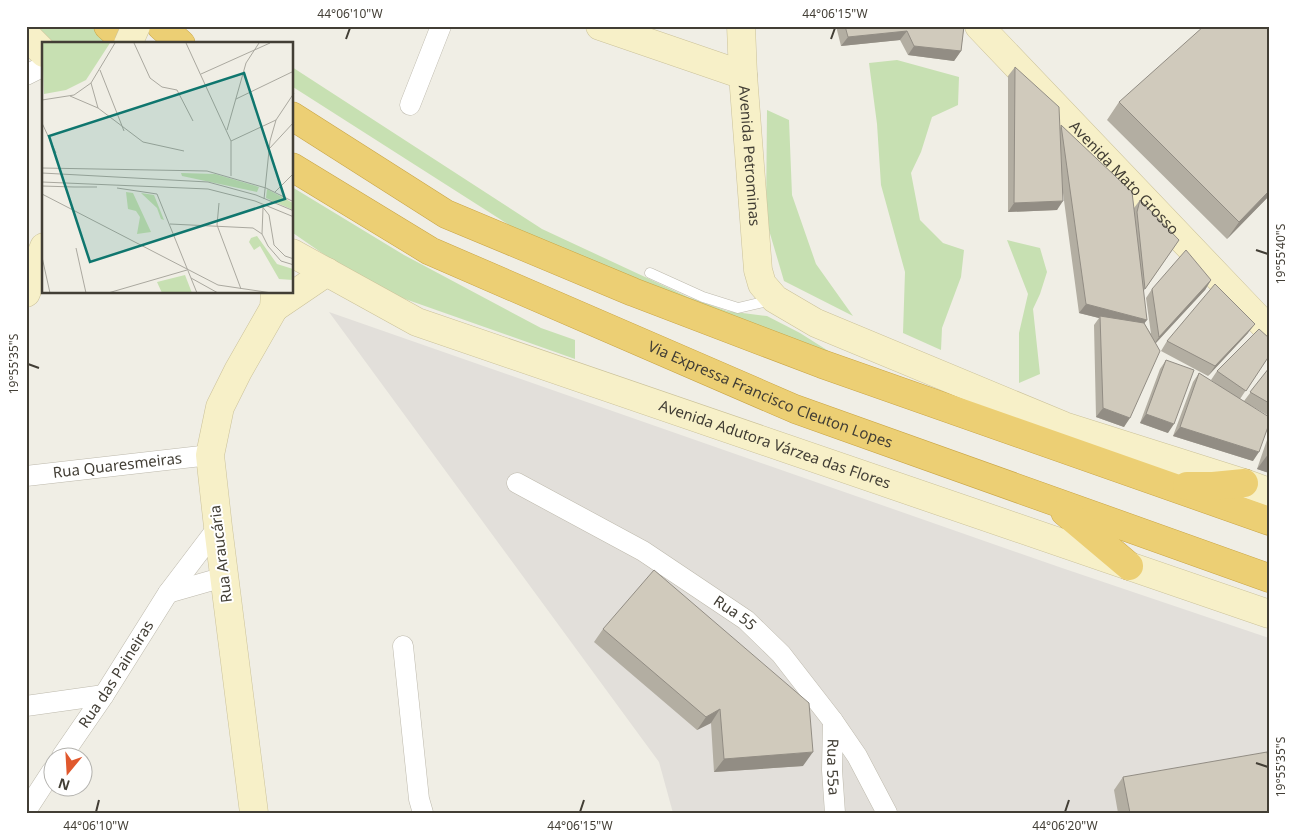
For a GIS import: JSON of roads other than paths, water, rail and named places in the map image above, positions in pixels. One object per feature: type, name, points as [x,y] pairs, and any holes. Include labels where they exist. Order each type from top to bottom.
[{"type":"highway","points":[[108,26],[126,42]]},
{"type":"highway","points":[[161,26],[180,42]]},
{"type":"highway","points":[[172,26],[181,42]]},
{"type":"highway","points":[[294,117],[446,214],[633,292],[813,360],[1269,521]]},
{"type":"highway","name":"Via Expressa Francisco Cleuton Lopes","points":[[294,168],[430,252],[794,409],[1269,578]]},
{"type":"highway","points":[[1166,485],[1256,487]]},
{"type":"highway","points":[[1053,502],[1129,566]]},
{"type":"street","points":[[129,42],[136,26]]},
{"type":"street","points":[[410,105],[441,26]]},
{"type":"street","points":[[600,26],[743,75]]},
{"type":"street","name":"Avenida Petrominas","points":[[741,26],[758,270],[768,291]]},
{"type":"street","name":"Avenida Mato Grosso","points":[[979,26],[1268,328]]},
{"type":"street","points":[[26,35],[42,51]]},
{"type":"street","points":[[26,75],[42,67]]},
{"type":"street","points":[[26,292],[42,252]]},
{"type":"street","name":"Avenida Adutora Várzea das Flores","points":[[294,254],[417,322],[1269,614]]},
{"type":"street","name":"Rua Araucária","points":[[294,290],[327,272]]},
{"type":"street","points":[[768,291],[816,323],[1064,426],[1256,487]]},
{"type":"street","name":"Rua Araucária","points":[[254,813],[210,455],[220,407],[275,300],[286,294]]},
{"type":"street","name":"Rua Quaresmeiras","points":[[26,476],[210,455]]},
{"type":"street","name":"Rua 55","points":[[517,484],[642,551],[746,620],[781,654],[834,721],[857,756],[886,813]]},
{"type":"street","name":"Rua das Paineiras","points":[[69,746],[104,695],[168,593],[218,526]]},
{"type":"street","points":[[168,593],[224,577]]},
{"type":"street","points":[[403,646],[419,798],[423,813]]},
{"type":"street","points":[[26,706],[104,695]]},
{"type":"street","name":"Rua 55a","points":[[834,721],[832,770],[835,813]]},
{"type":"street","points":[[26,811],[42,786]]},
{"type":"lane","points":[[650,273],[704,297],[738,308],[768,291]]}]
